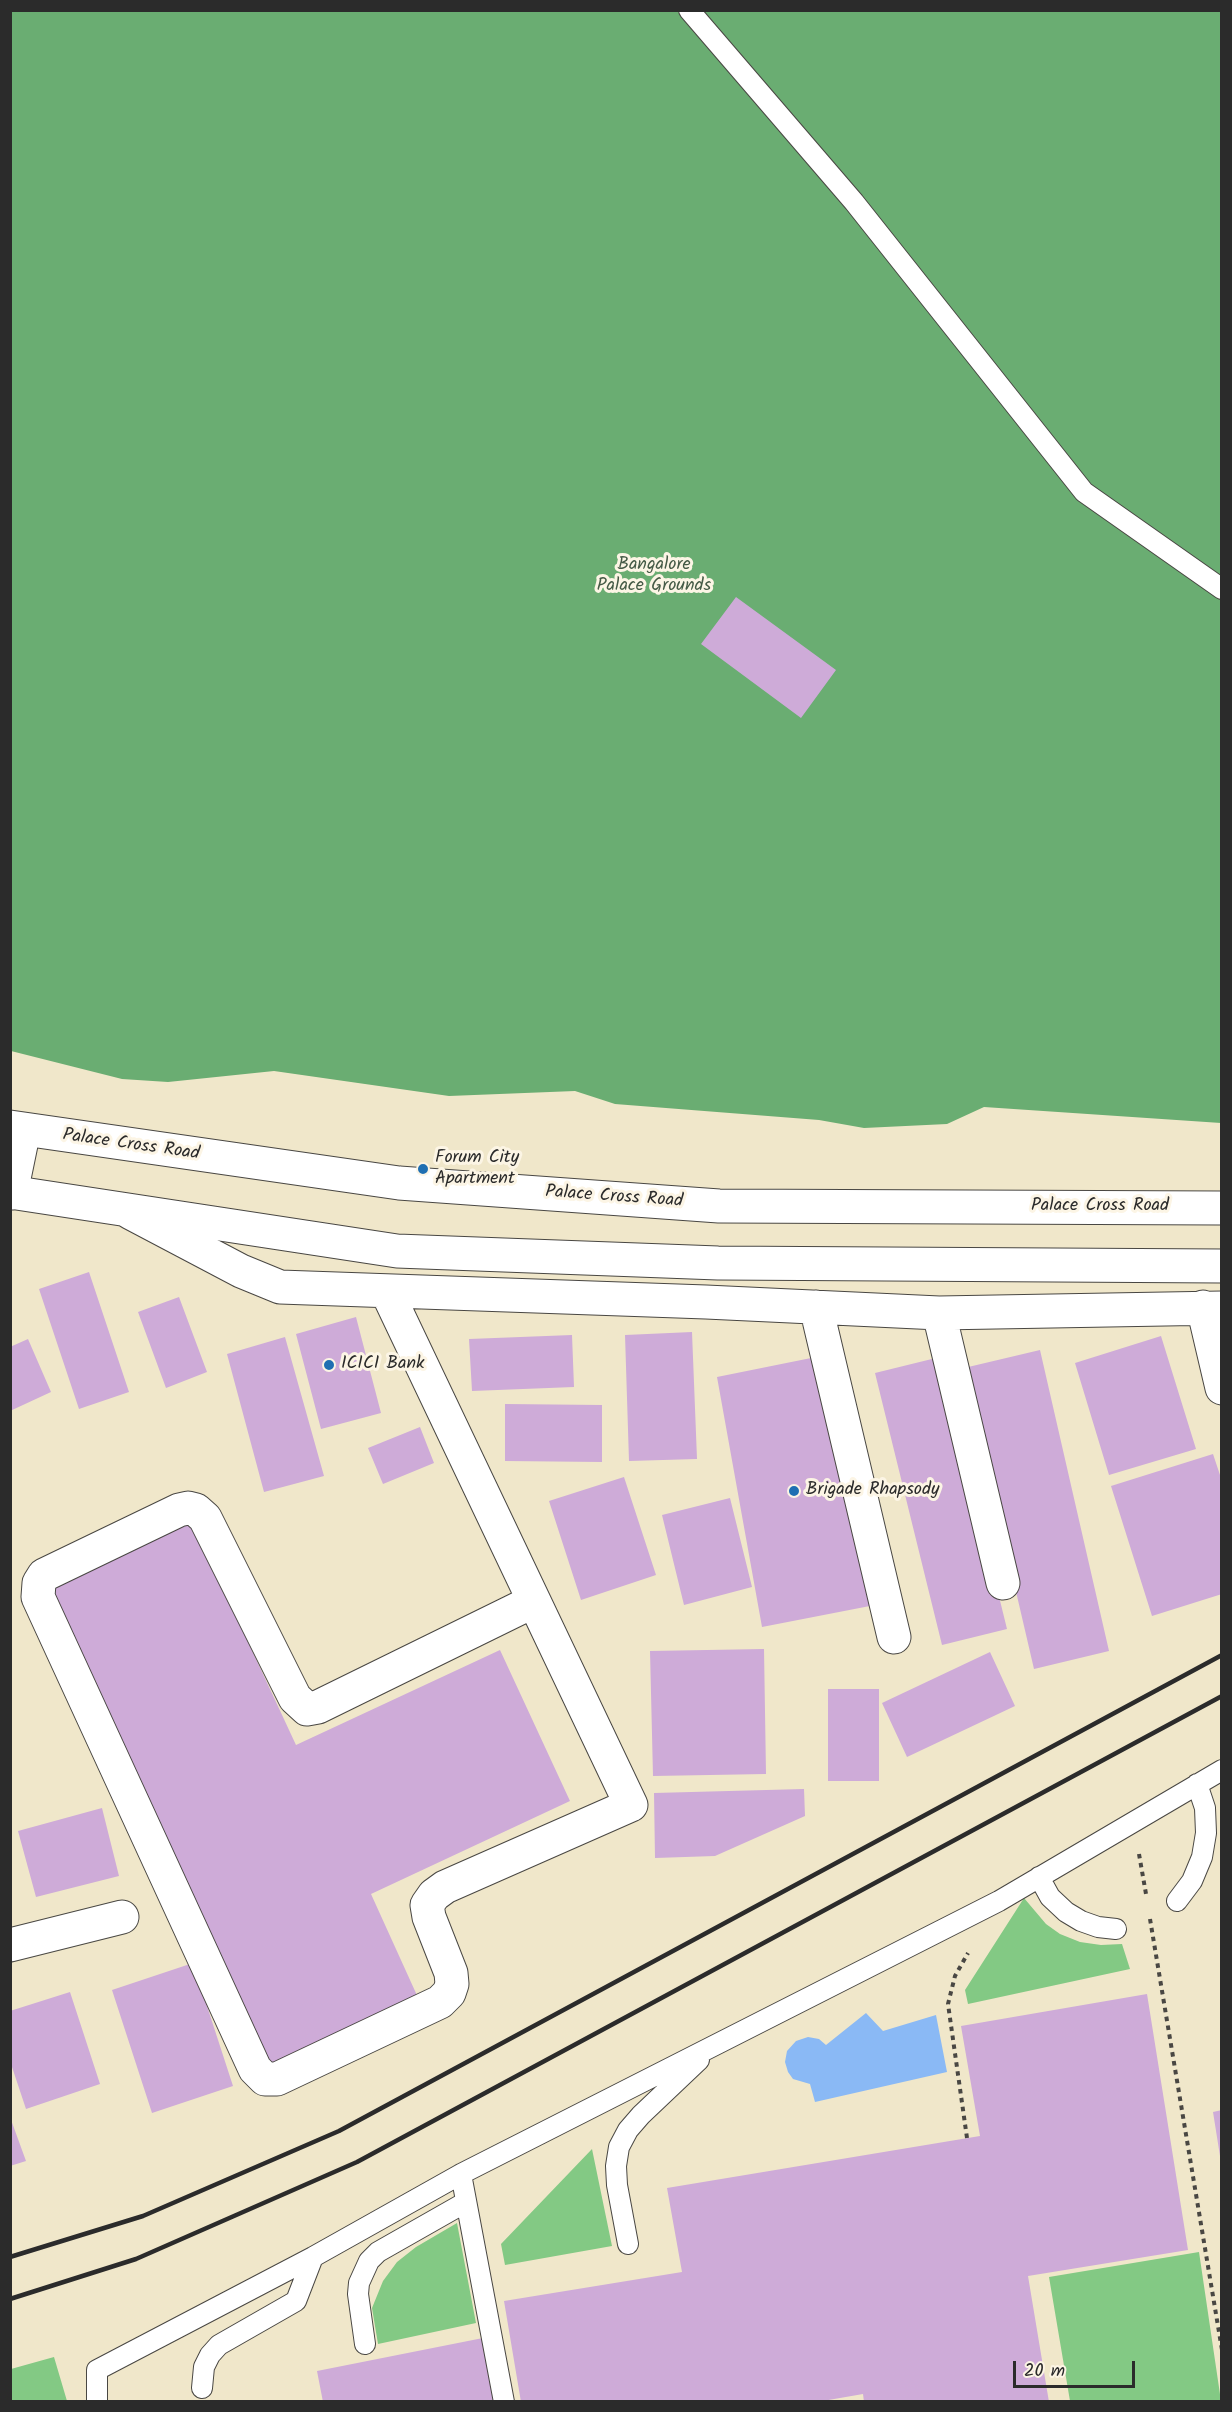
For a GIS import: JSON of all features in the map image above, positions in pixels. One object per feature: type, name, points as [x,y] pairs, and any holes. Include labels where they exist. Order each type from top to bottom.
[{"type":"street","points":[[17,1129],[11,1192],[397,1251],[718,1263],[1221,1266]]},
{"type":"street","name":"Palace Cross Road","points":[[17,1129],[399,1184],[719,1206],[1221,1208]]},
{"type":"street","points":[[127,1210],[241,1271],[280,1287],[939,1313],[1212,1308],[1221,1388]]},
{"type":"street","points":[[387,1292],[534,1601],[631,1805],[445,1887],[434,1895],[427,1905],[429,1917],[451,1973],[452,1984],[449,1993],[440,2002],[276,2079],[265,2079],[255,2069],[38,1597],[39,1582],[44,1575],[179,1510],[188,1508],[196,1510],[205,1518],[296,1698],[307,1709],[318,1707],[534,1601]]},
{"type":"street","points":[[816,1307],[894,1637]]},
{"type":"street","points":[[939,1313],[1003,1583]]},
{"type":"street","points":[[10,1945],[122,1917]]},
{"type":"lane","points":[[688,10],[855,202],[1084,492],[1221,589]]},
{"type":"lane","points":[[97,2402],[97,2370],[313,2257],[461,2174],[999,1900],[1221,1770]]},
{"type":"lane","points":[[1177,1901],[1192,1881],[1202,1857],[1206,1833],[1204,1809],[1197,1784]]},
{"type":"lane","points":[[1039,1877],[1050,1897],[1066,1912],[1098,1927],[1116,1929]]},
{"type":"lane","points":[[628,2244],[616,2186],[619,2147],[628,2130],[640,2115],[714,2046]]},
{"type":"lane","points":[[461,2174],[504,2402]]},
{"type":"lane","points":[[365,2344],[358,2294],[359,2283],[369,2260],[378,2252],[466,2202]]},
{"type":"lane","points":[[202,2388],[204,2367],[210,2355],[219,2345],[296,2301],[313,2257]]},
{"type":"path","points":[[1134,1821],[1148,1903]]},
{"type":"path","points":[[967,2138],[948,2004],[955,1976],[999,1900]]},
{"type":"path","points":[[1150,1915],[1221,2350]]},
{"type":"green space","name":"Bangalore Palace Grounds","points":[[11,11],[1221,11],[1221,1123],[984,1107],[947,1124],[864,1128],[819,1120],[615,1104],[575,1091],[449,1096],[274,1071],[168,1082],[122,1079],[11,1051]]},
{"type":"green space","points":[[1024,1898],[1046,1924],[1060,1934],[1080,1942],[1101,1945],[1122,1944],[1130,1969],[968,2004],[965,1990]]},
{"type":"green space","points":[[592,2149],[612,2246],[505,2265],[501,2244]]},
{"type":"green space","points":[[457,2223],[476,2323],[378,2344],[372,2308],[383,2281],[397,2262],[416,2247]]},
{"type":"green space","points":[[1199,2252],[1221,2401],[1070,2401],[1049,2277]]},
{"type":"green space","points":[[54,2357],[67,2401],[11,2401],[11,2369]]},
{"type":"water","points":[[866,2013],[883,2031],[936,2015],[947,2072],[815,2102],[810,2084],[793,2079],[788,2072],[785,2062],[787,2051],[796,2041],[808,2037],[819,2039],[826,2045]]},
{"type":"building","points":[[736,597],[836,670],[801,718],[701,644]]},
{"type":"building","points":[[89,1272],[129,1392],[79,1409],[39,1289]]},
{"type":"building","points":[[179,1297],[207,1372],[166,1388],[138,1312]]},
{"type":"building","points":[[356,1317],[381,1413],[321,1429],[296,1334]]},
{"type":"building","points":[[692,1332],[697,1459],[629,1461],[625,1335]]},
{"type":"building","points":[[572,1335],[574,1387],[472,1391],[469,1339]]},
{"type":"building","points":[[1161,1336],[1196,1449],[1109,1475],[1075,1363]]},
{"type":"building","points":[[285,1337],[324,1476],[264,1492],[227,1354]]},
{"type":"building","points":[[28,1339],[51,1392],[10,1411],[10,1347]]},
{"type":"building","points":[[1040,1350],[1109,1651],[1034,1669],[964,1368]]},
{"type":"building","name":"Brigade Rhapsody","points":[[821,1356],[875,1605],[762,1627],[717,1377]]},
{"type":"building","points":[[940,1357],[1007,1629],[942,1645],[875,1373]]},
{"type":"building","points":[[505,1404],[602,1405],[602,1462],[505,1461]]},
{"type":"building","points":[[420,1427],[434,1463],[383,1484],[368,1448]]},
{"type":"building","points":[[1213,1454],[1222,1481],[1222,1594],[1152,1616],[1111,1486]]},
{"type":"building","points":[[624,1477],[656,1575],[581,1600],[549,1501]]},
{"type":"building","points":[[730,1498],[752,1587],[684,1605],[662,1515]]},
{"type":"building","points":[[190,1517],[296,1745],[500,1650],[570,1801],[371,1894],[420,2002],[268,2072],[42,1586]]},
{"type":"building","points":[[764,1649],[766,1774],[653,1776],[650,1651]]},
{"type":"building","points":[[990,1652],[1015,1706],[907,1757],[882,1703]]},
{"type":"building","points":[[828,1689],[879,1689],[879,1781],[828,1781]]},
{"type":"building","points":[[804,1789],[805,1816],[715,1856],[655,1858],[654,1793]]},
{"type":"building","points":[[102,1808],[119,1876],[36,1897],[18,1831]]},
{"type":"building","points":[[193,1963],[233,2086],[152,2113],[112,1990]]},
{"type":"building","points":[[70,1992],[100,2084],[26,2109],[10,2061],[10,2011]]},
{"type":"building","points":[[1147,1994],[1188,2250],[1028,2276],[1049,2402],[864,2402],[863,2394],[817,2402],[521,2402],[504,2301],[682,2272],[667,2188],[980,2136],[961,2026]]},
{"type":"building","points":[[1222,2110],[1222,2156],[1220,2156],[1213,2112]]},
{"type":"building","points":[[10,2117],[26,2161],[10,2166]]},
{"type":"building","points":[[483,2338],[495,2402],[323,2402],[317,2371]]},
{"type":"railway","points":[[10,2257],[143,2216],[339,2131],[1222,1655]]},
{"type":"railway","points":[[10,2299],[136,2259],[357,2162],[1222,1696]]},
{"type":"place","name":"Forum City Apartment","points":[[423,1169]]},
{"type":"place","name":"ICICI Bank","points":[[329,1365]]},
{"type":"place","name":"Brigade Rhapsody","points":[[794,1491]]}]
